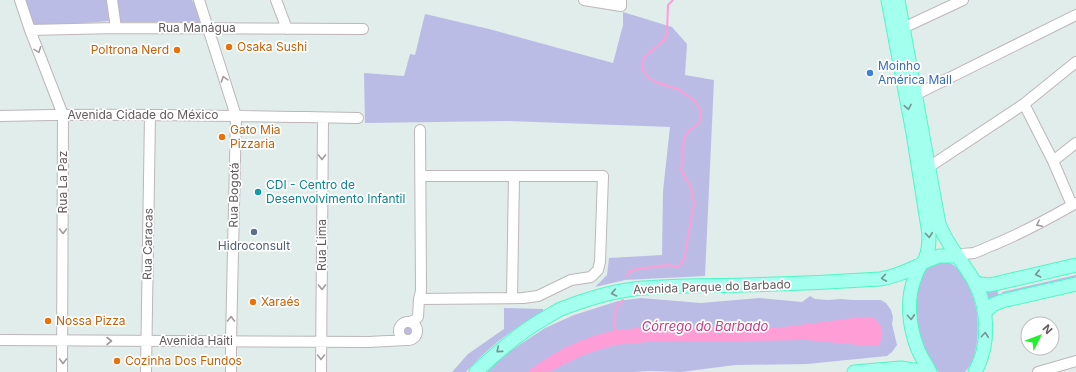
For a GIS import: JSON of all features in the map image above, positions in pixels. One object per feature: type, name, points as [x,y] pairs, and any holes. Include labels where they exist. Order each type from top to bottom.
[{"type":"main road","points":[[888,0],[913,133],[929,234],[928,252],[913,282],[910,300],[910,318],[917,348],[930,372]]},
{"type":"main road","points":[[898,0],[939,224],[943,235],[956,256],[975,282],[985,313],[986,333],[978,367],[975,372]]},
{"type":"main road","name":"Avenida Parque do Barbado","points":[[476,372],[524,330],[560,310],[593,298],[634,289],[880,279],[901,274],[939,256],[956,256]]},
{"type":"main road","points":[[975,282],[990,285],[1076,265]]},
{"type":"main road","points":[[985,313],[992,305],[1002,301],[1076,284]]},
{"type":"main road","points":[[854,372],[901,368],[926,372]]},
{"type":"street","name":"Rua La Paz","points":[[20,0],[63,115],[62,372]]},
{"type":"street","points":[[112,0],[116,28]]},
{"type":"street","name":"Rua Bogotá","points":[[199,0],[236,116],[231,372]]},
{"type":"street","points":[[276,0],[287,29]]},
{"type":"street","points":[[584,0],[621,3]]},
{"type":"street","points":[[903,28],[963,0]]},
{"type":"street","points":[[915,95],[1076,15]]},
{"type":"street","name":"Rua Manágua","points":[[30,30],[116,28],[363,29]]},
{"type":"street","points":[[929,167],[1024,104],[1076,62]]},
{"type":"street","points":[[956,256],[958,254],[973,253],[996,244],[1041,223],[1074,204],[1024,104]]},
{"type":"street","name":"Avenida Cidade do México","points":[[0,116],[150,115],[358,118]]},
{"type":"street","name":"Rua Caracas","points":[[146,372],[150,115]]},
{"type":"street","name":"Rua Lima","points":[[321,372],[323,118]]},
{"type":"street","points":[[414,326],[424,320],[421,296],[420,130]]},
{"type":"street","points":[[1053,161],[1076,143]]},
{"type":"street","points":[[421,176],[602,176],[600,262],[598,270],[591,277],[571,280],[538,296],[523,298],[421,296]]},
{"type":"street","points":[[512,298],[514,176]]},
{"type":"street","points":[[391,341],[395,339],[402,323],[405,322],[414,326],[417,332],[414,338],[409,340],[401,337],[398,333]]},
{"type":"street","name":"Avenida Haiti","points":[[0,340],[321,342],[406,340]]},
{"type":"street","points":[[1038,372],[1076,361]]},
{"type":"shaded area","points":[[23,0],[109,0],[110,21],[33,27]]},
{"type":"shaded area","points":[[115,0],[192,0],[204,23],[181,26],[180,22],[121,22]]},
{"type":"shaded area","points":[[623,12],[672,27],[687,44],[685,75],[714,80],[705,276],[625,280],[595,287],[607,275],[609,258],[662,255],[663,191],[670,127],[508,121],[365,123],[364,73],[404,76],[410,54],[415,55],[425,14],[489,29],[613,63],[623,25]]},
{"type":"shaded area","points":[[947,262],[960,271],[967,282],[977,313],[977,344],[973,360],[965,372],[939,372],[933,367],[916,328],[915,289],[925,268],[931,263]]},
{"type":"shaded area","points":[[1076,275],[1076,279],[1003,294],[1002,292]]},
{"type":"shaded area","points":[[997,289],[999,296],[987,300],[984,292]]},
{"type":"shaded area","points":[[810,296],[815,299],[828,300],[881,300],[886,303],[891,310],[893,317],[892,324],[897,345],[887,356],[807,364],[735,365],[681,372],[487,372],[504,355],[545,328],[574,315],[618,301],[641,298],[701,303],[759,298],[802,302]]},
{"type":"shaded area","points":[[504,308],[543,309],[543,312],[502,339],[466,372],[452,372],[468,354],[504,329]]},
{"type":"shaded area","points":[[861,317],[873,317],[881,326],[882,336],[879,345],[869,346],[807,340],[659,341],[615,345],[586,354],[549,372],[527,372],[547,358],[569,346],[593,336],[617,330],[638,328],[776,328]]},
{"type":"shaded area","points":[[405,324],[411,324],[415,328],[415,334],[411,338],[405,338],[401,334],[401,328]]},
{"type":"waterway","points":[[627,276],[632,270],[667,265],[678,267],[684,259],[694,203],[691,188],[681,170],[684,138],[689,131],[699,123],[701,112],[695,101],[678,89],[658,83],[649,78],[643,70],[642,62],[646,55],[664,40],[667,33],[668,5],[673,0]]},
{"type":"waterway","points":[[614,332],[616,307],[623,300]]},
{"type":"place","name":"Osaka Sushi","points":[[229,47]]},
{"type":"place","name":"Poltrona Nerd","points":[[177,50]]},
{"type":"place","name":"Moinho América Mall","points":[[870,73]]},
{"type":"place","name":"Gato Mia Pizzaria","points":[[222,137]]},
{"type":"place","name":"CDI - Centro de Desenvolvimento Infantil","points":[[258,192]]},
{"type":"place","name":"Hidroconsult","points":[[254,232]]},
{"type":"place","name":"Xaraés","points":[[253,302]]},
{"type":"place","name":"Nossa Pizza","points":[[48,321]]},
{"type":"place","name":"Cozinha Dos Fundos","points":[[117,361]]},
{"type":"water label","name":"Córrego do Barbado","points":[[705,326]]}]
